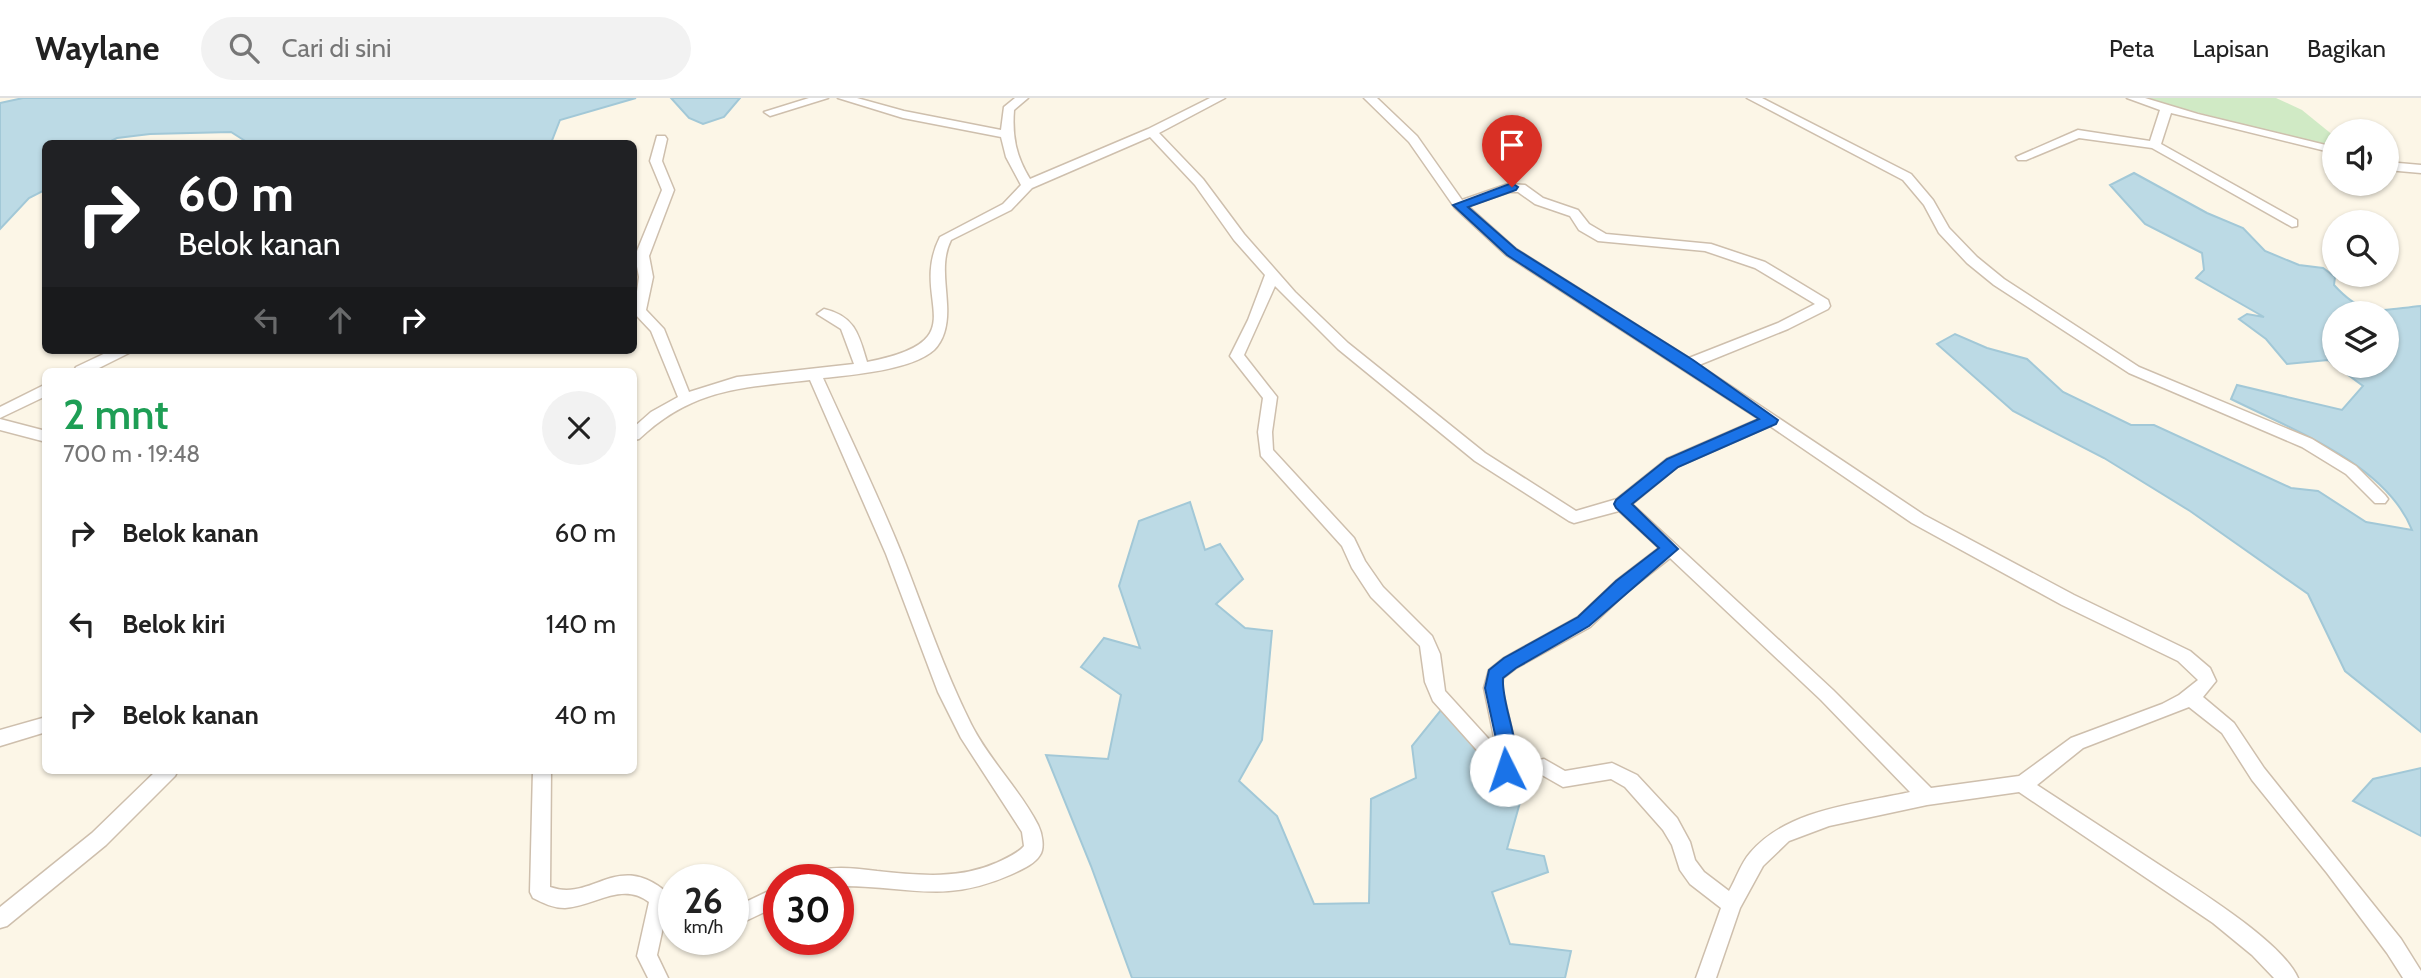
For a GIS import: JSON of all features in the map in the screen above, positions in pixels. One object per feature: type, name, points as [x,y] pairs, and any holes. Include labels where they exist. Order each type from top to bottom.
[{"type":"street","points":[[770,112],[822,98]]},
{"type":"street","points":[[844,98],[902,114],[1005,134]]},
{"type":"street","points":[[1022,98],[1008,109],[1005,134],[1014,163],[1028,185]]},
{"type":"street","points":[[637,433],[664,412],[712,388],[737,382],[862,367],[916,355],[933,342],[939,328],[940,246],[946,237],[1007,207],[1028,185],[1152,132],[1219,98]]},
{"type":"street","points":[[1370,98],[1413,139],[1459,205],[1511,252],[1688,363],[1918,519],[2068,600],[2184,656],[2204,673],[2207,681],[2203,688],[2190,697],[2124,728],[2079,742],[2034,779],[2021,784],[1927,797],[1829,818],[1783,835],[1756,860],[1732,905],[1706,978]]},
{"type":"street","points":[[1753,98],[1907,177],[1929,203],[1944,230],[1972,260],[1999,282],[2125,364],[2147,377],[2307,443],[2351,470],[2380,499]]},
{"type":"street","points":[[2133,98],[2166,109],[2322,147]]},
{"type":"street","points":[[2155,145],[2166,109]]},
{"type":"street","points":[[1152,132],[1199,182],[1239,237],[1298,304],[1362,362],[1480,457],[1574,517],[1622,504],[1672,463],[1771,420]]},
{"type":"street","points":[[2022,157],[2078,134],[2155,145],[2292,223]]},
{"type":"street","points":[[661,139],[655,152],[655,164],[668,190],[638,255],[646,277],[639,310],[657,329],[686,400]]},
{"type":"street","points":[[2399,167],[2421,169]]},
{"type":"street","points":[[1459,205],[1508,188],[1521,188],[1539,201],[1574,213],[1584,227],[1603,238],[1706,247],[1760,265],[1823,303],[1823,306],[1783,326],[1688,363]]},
{"type":"street","points":[[1272,275],[1255,320],[1237,356],[1270,397],[1265,432],[1266,452],[1348,542],[1362,571],[1377,592],[1432,649],[1433,687],[1506,770],[1512,773],[1544,767],[1563,779],[1603,771],[1620,774],[1630,781],[1670,824],[1681,842],[1687,864],[1697,878],[1732,905]]},
{"type":"street","points":[[824,314],[836,315],[844,321],[862,367]]},
{"type":"street","points":[[86,368],[116,354]]},
{"type":"street","points":[[814,373],[894,554],[947,692],[967,733],[992,774],[1027,821],[1035,840],[1034,849],[1028,856],[967,881],[926,884],[854,877]]},
{"type":"street","points":[[0,413],[42,391]]},
{"type":"street","points":[[0,424],[42,436]]},
{"type":"street","points":[[1622,504],[1827,695],[1927,797]]},
{"type":"street","points":[[1506,770],[1505,739],[1493,688],[1495,675],[1510,663],[1584,622],[1622,586],[1670,549]]},
{"type":"street","points":[[2190,697],[2228,728],[2258,774],[2334,867],[2394,946],[2414,978]]},
{"type":"street","points":[[0,738],[42,725]]},
{"type":"street","points":[[0,919],[99,839],[165,774]]},
{"type":"street","points":[[542,774],[540,892],[549,899],[562,901],[614,884],[625,884],[641,886],[658,897]]},
{"type":"street","points":[[2021,784],[2220,916],[2288,978]]},
{"type":"street","points":[[657,978],[647,956],[658,907]]},
{"type":"green space","points":[[2140,98],[2276,98],[2302,110],[2322,126],[2322,144]]},
{"type":"water","points":[[23,98],[636,98],[560,120],[552,140],[244,140],[231,132],[150,134],[113,140],[42,140],[42,192],[29,198],[0,229],[0,103]]},
{"type":"water","points":[[671,98],[740,98],[724,117],[703,124],[689,118]]},
{"type":"water","points":[[2134,173],[2207,213],[2243,228],[2265,251],[2299,265],[2322,268],[2322,287],[2336,287],[2352,301],[2322,301],[2322,361],[2287,364],[2266,339],[2239,319],[2247,314],[2264,317],[2196,278],[2204,270],[2202,253],[2145,224],[2110,185]]},
{"type":"water","points":[[2421,306],[2421,732],[2345,671],[2308,594],[2190,511],[2104,458],[2013,411],[1937,344],[1955,334],[1987,348],[2027,359],[2063,392],[2131,425],[2154,425],[2291,488],[2318,491],[2366,522],[2412,530],[2399,507],[2381,486],[2359,467],[2308,436],[2231,399],[2237,385],[2342,410],[2363,386],[2352,378],[2399,378],[2399,308]]},
{"type":"water","points":[[1190,502],[1205,550],[1220,544],[1243,579],[1216,604],[1245,628],[1272,631],[1262,740],[1239,781],[1277,816],[1314,904],[1369,903],[1371,799],[1416,778],[1412,746],[1441,710],[1524,788],[1507,849],[1544,856],[1548,872],[1492,892],[1510,944],[1571,951],[1565,978],[1132,978],[1046,755],[1108,759],[1121,695],[1081,667],[1104,638],[1140,648],[1119,586],[1139,521]]},
{"type":"water","points":[[2421,768],[2421,836],[2353,801],[2373,779]]},
{"type":"route","points":[[1506,770],[1505,739],[1492,679],[1510,663],[1584,622],[1622,586],[1670,549],[1622,504],[1672,463],[1771,420],[1688,363],[1511,252],[1459,205],[1512,187]]}]
